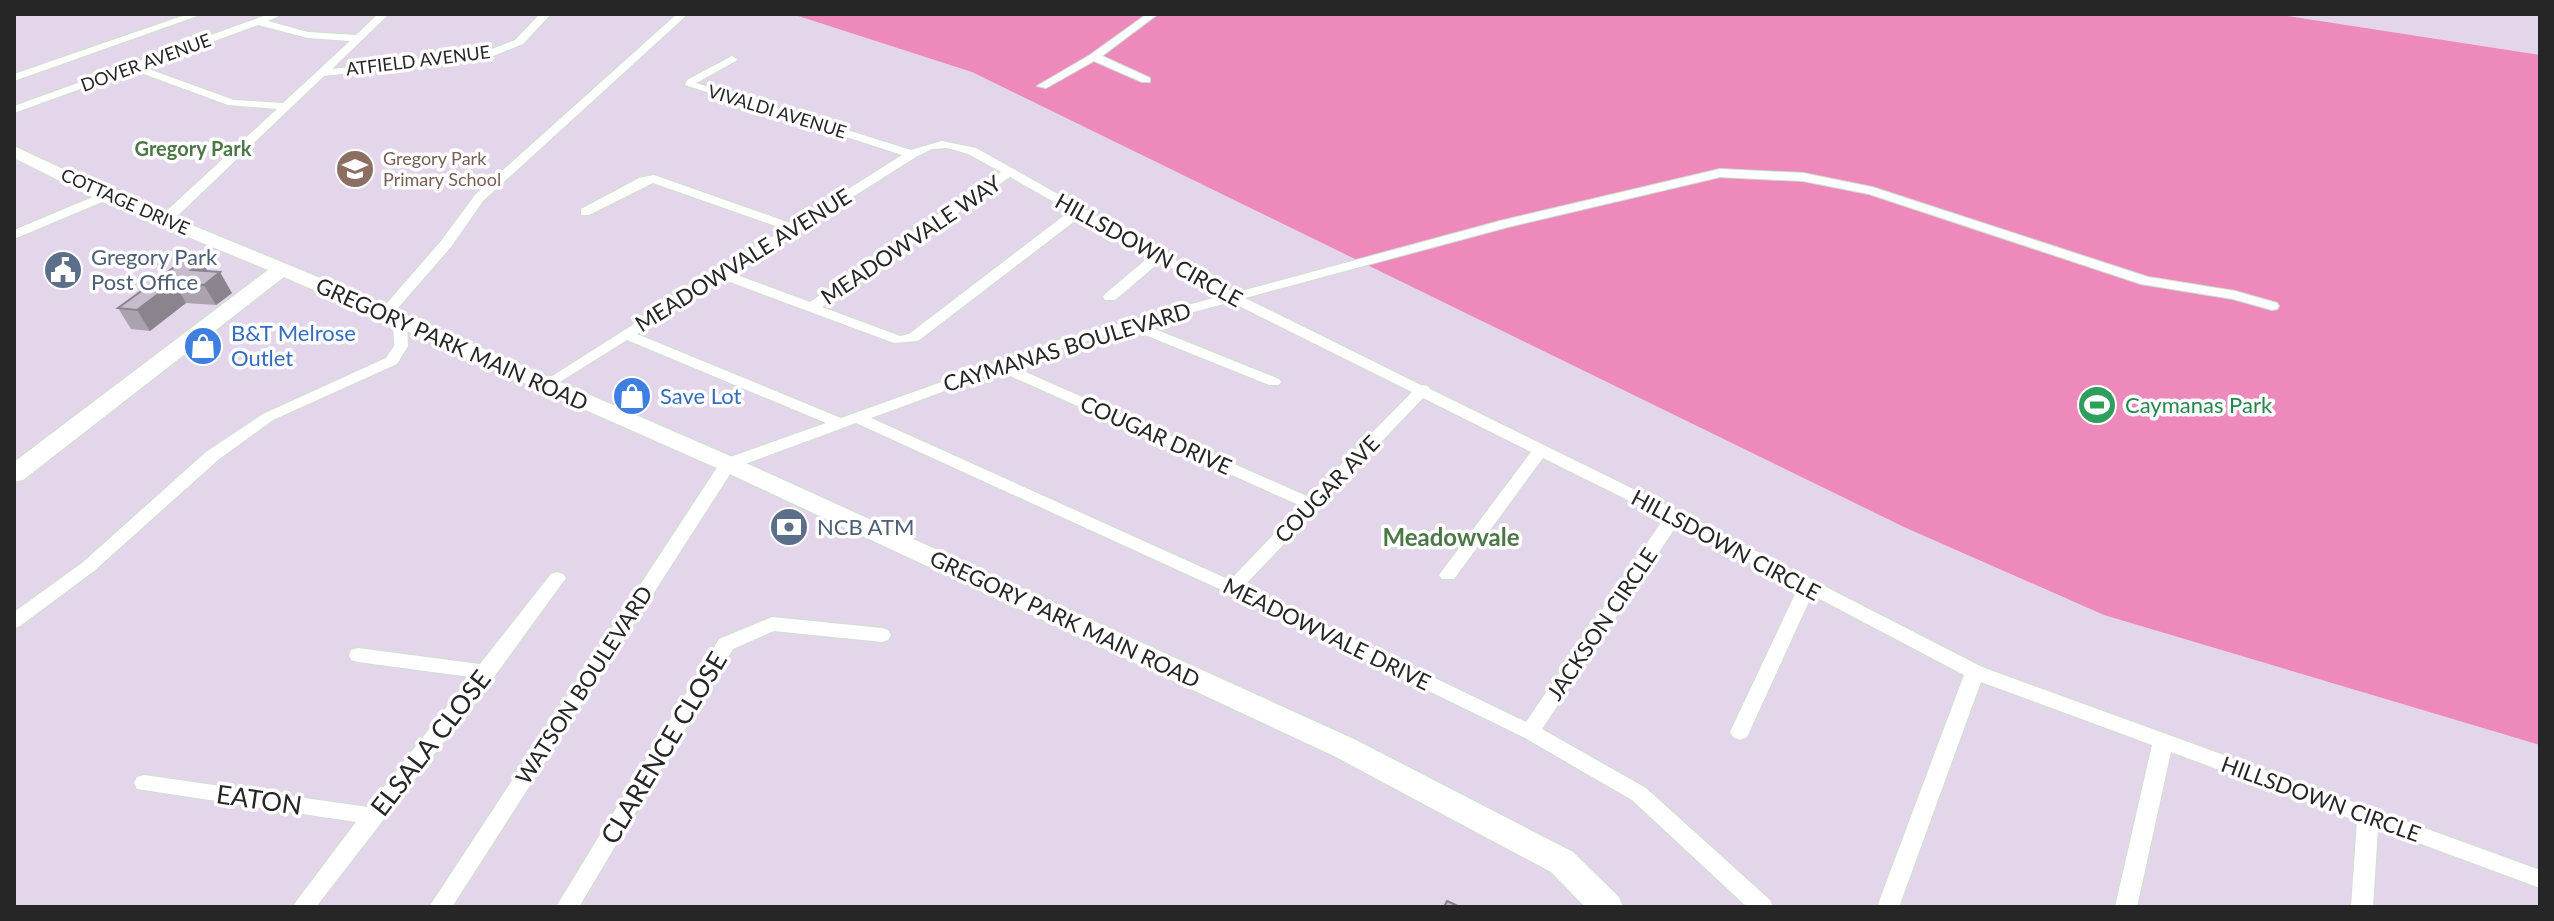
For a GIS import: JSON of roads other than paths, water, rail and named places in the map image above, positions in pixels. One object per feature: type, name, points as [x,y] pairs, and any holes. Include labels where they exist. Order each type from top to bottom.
[{"type":"street","points":[[14,78],[198,14]]},
{"type":"street","name":"DOVER AVENUE","points":[[14,110],[278,14]]},
{"type":"street","points":[[166,219],[384,14]]},
{"type":"street","name":"ATFIELD AVENUE","points":[[324,73],[489,54],[519,42],[546,14]]},
{"type":"street","points":[[14,621],[88,567],[212,456],[268,417],[392,361],[401,346],[392,317],[479,198],[683,14]]},
{"type":"street","points":[[1042,86],[1094,57],[1153,14]]},
{"type":"street","points":[[259,22],[308,35],[358,38]]},
{"type":"street","points":[[1094,57],[1146,80]]},
{"type":"street","name":"VIVALDI AVENUE","points":[[732,59],[690,85],[912,154]]},
{"type":"street","points":[[134,67],[232,103],[285,106]]},
{"type":"street","name":"MEADOWVALE AVENUE","points":[[545,385],[912,154],[929,144],[943,141]]},
{"type":"street","name":"HILLSDOWN CIRCLE","points":[[943,141],[972,151],[1234,298],[1423,389],[1975,672],[2540,879]]},
{"type":"street","name":"COTTAGE DRIVE","points":[[14,151],[105,196],[166,219],[280,271]]},
{"type":"street","name":"MEADOWVALE WAY","points":[[812,307],[1010,172]]},
{"type":"street","name":"CAYMANAS BOULEVARD","points":[[728,464],[999,366],[1130,324],[1505,224],[1720,173],[1803,177],[1872,191],[2146,281],[2235,295],[2272,306]]},
{"type":"street","points":[[585,212],[643,181],[654,179],[793,228]]},
{"type":"street","points":[[14,235],[105,196]]},
{"type":"street","points":[[721,274],[899,340],[913,338],[1079,211]]},
{"type":"street","points":[[1110,297],[1159,256]]},
{"type":"street","points":[[14,474],[280,271]]},
{"type":"street","name":"GREGORY PARK MAIN ROAD","points":[[280,271],[728,464],[1345,748],[1562,862],[1607,907]]},
{"type":"street","points":[[1130,324],[1274,382]]},
{"type":"street","name":"MEADOWVALE DRIVE","points":[[625,334],[848,420],[1232,588],[1530,732],[1639,794],[1762,907]]},
{"type":"street","name":"COUGAR DRIVE","points":[[999,366],[1312,505]]},
{"type":"street","name":"COUGAR AVE","points":[[1232,588],[1423,389]]},
{"type":"street","points":[[1448,575],[1541,449]]},
{"type":"street","name":"WATSON BOULEVARD","points":[[440,907],[728,464]]},
{"type":"street","name":"JACKSON CIRCLE","points":[[1530,732],[1674,516]]},
{"type":"street","name":"ELSALA CLOSE","points":[[303,907],[557,578]]},
{"type":"street","points":[[1740,732],[1807,588]]},
{"type":"street","name":"CLARENCE CLOSE","points":[[567,907],[726,644],[772,624],[882,635]]},
{"type":"street","points":[[358,655],[487,672]]},
{"type":"street","points":[[1888,907],[1975,672]]},
{"type":"street","points":[[2126,907],[2163,741]]},
{"type":"street","name":"EATON","points":[[144,783],[374,816]]},
{"type":"street","points":[[2362,907],[2368,816]]},
{"type":"place","name":"Gregory Park Primary School","points":[[355,169]]},
{"type":"place","name":"Gregory Park Post Office","points":[[63,270]]},
{"type":"place","name":"B&T Melrose Outlet","points":[[203,346]]},
{"type":"place","name":"Save Lot","points":[[632,396]]},
{"type":"place","name":"Caymanas Park","points":[[2097,405]]},
{"type":"place","name":"NCB ATM","points":[[789,527]]},
{"type":"district","name":"Gregory Park","points":[[193,149]]},
{"type":"district","name":"Meadowvale","points":[[1451,538]]}]
